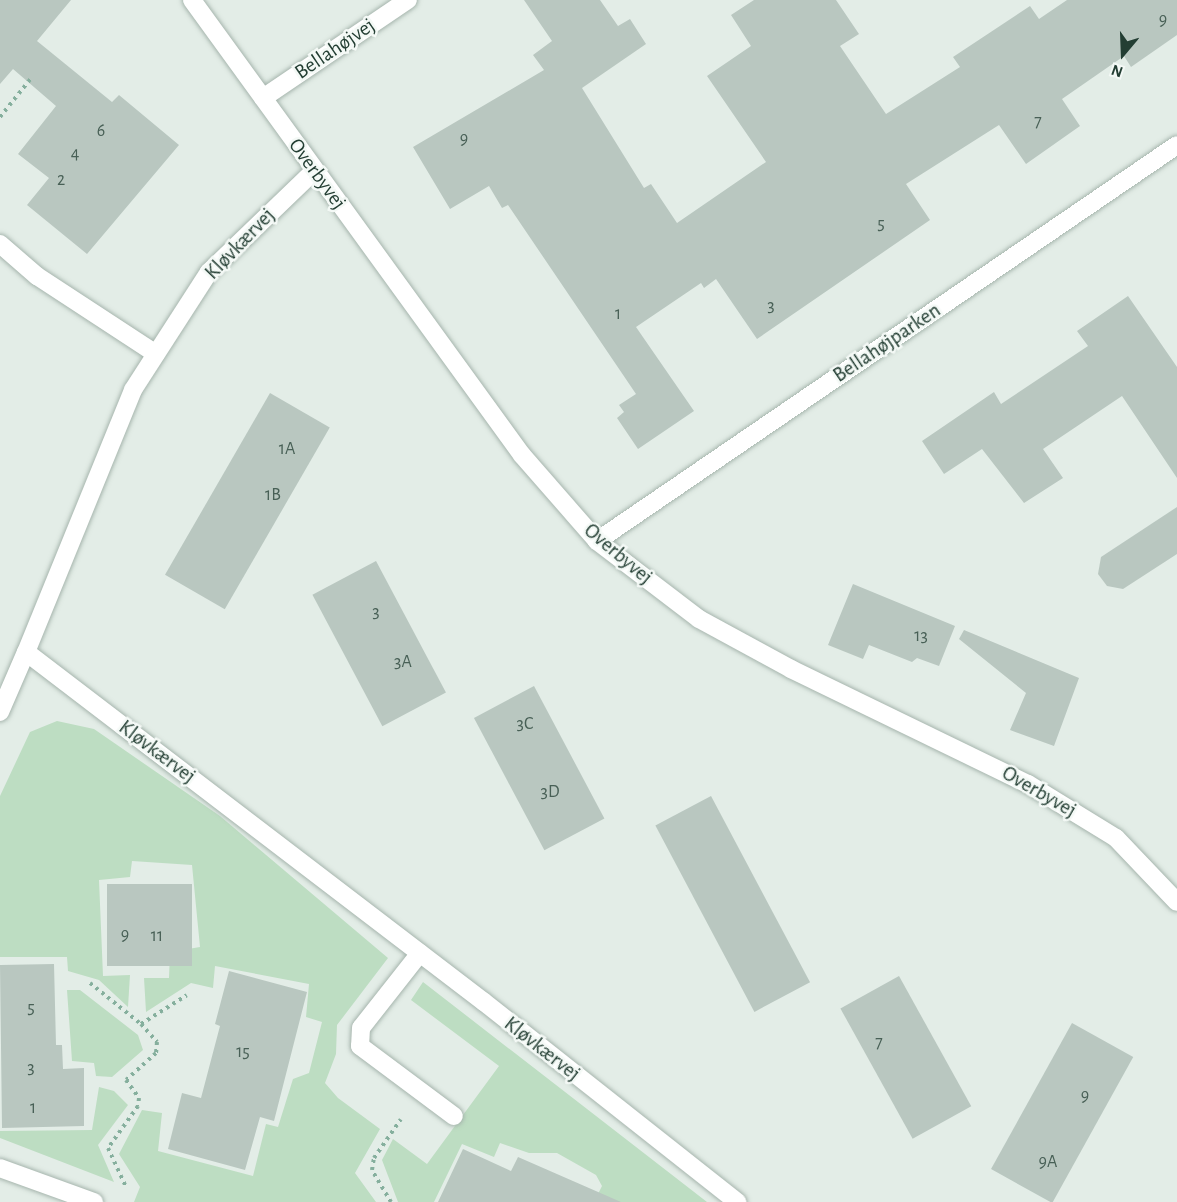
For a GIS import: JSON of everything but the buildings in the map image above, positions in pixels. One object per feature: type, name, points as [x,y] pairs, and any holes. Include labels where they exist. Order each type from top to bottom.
[{"type":"street","name":"Overbyvej","points":[[192,0],[522,455],[597,541],[709,624],[790,669],[1028,783],[1116,838],[1177,902]]},
{"type":"street","name":"Bellahøjvej","points":[[263,98],[408,0]]},
{"type":"street","name":"Bellahøjparken","points":[[597,541],[1177,145]]},
{"type":"street","name":"Kløvkærvej","points":[[314,171],[209,272],[133,390],[26,652],[420,953],[737,1202]]},
{"type":"street","points":[[0,244],[37,276],[156,354]]},
{"type":"street","points":[[0,712],[26,652]]},
{"type":"street","points":[[420,953],[361,1028],[360,1046],[454,1116]]},
{"type":"street","points":[[0,1168],[94,1202]]},
{"type":"path","points":[[0,117],[32,77]]},
{"type":"path","points":[[90,983],[141,1024],[157,1042],[156,1053],[126,1080],[139,1098],[138,1106],[108,1149],[125,1178],[127,1193]]},
{"type":"path","points":[[141,1024],[187,995]]},
{"type":"path","points":[[391,1202],[372,1170],[375,1158],[421,1091]]},
{"type":"green space","points":[[57,721],[94,729],[220,816],[388,958],[337,1025],[336,1054],[325,1083],[338,1098],[380,1129],[355,1173],[376,1202],[134,1202],[140,1187],[119,1154],[142,1110],[162,1113],[158,1151],[253,1176],[266,1124],[278,1127],[293,1079],[309,1073],[322,1022],[306,1017],[309,984],[215,966],[213,988],[191,983],[146,1012],[144,978],[169,978],[170,952],[200,947],[192,865],[132,861],[130,877],[99,880],[103,976],[130,975],[128,1007],[99,980],[68,971],[67,957],[0,957],[0,796],[30,732]]},
{"type":"green space","points":[[423,982],[707,1202],[594,1202],[602,1186],[596,1175],[557,1153],[529,1153],[500,1143],[494,1157],[462,1144],[434,1202],[398,1202],[382,1160],[393,1139],[427,1164],[499,1066],[411,1000]]},
{"type":"green space","points":[[67,990],[80,990],[138,1035],[143,1050],[112,1077],[96,1076],[94,1063],[72,1061]]},
{"type":"green space","points":[[99,1087],[114,1091],[128,1105],[98,1145],[114,1182],[0,1138],[0,1131],[92,1130]]}]
